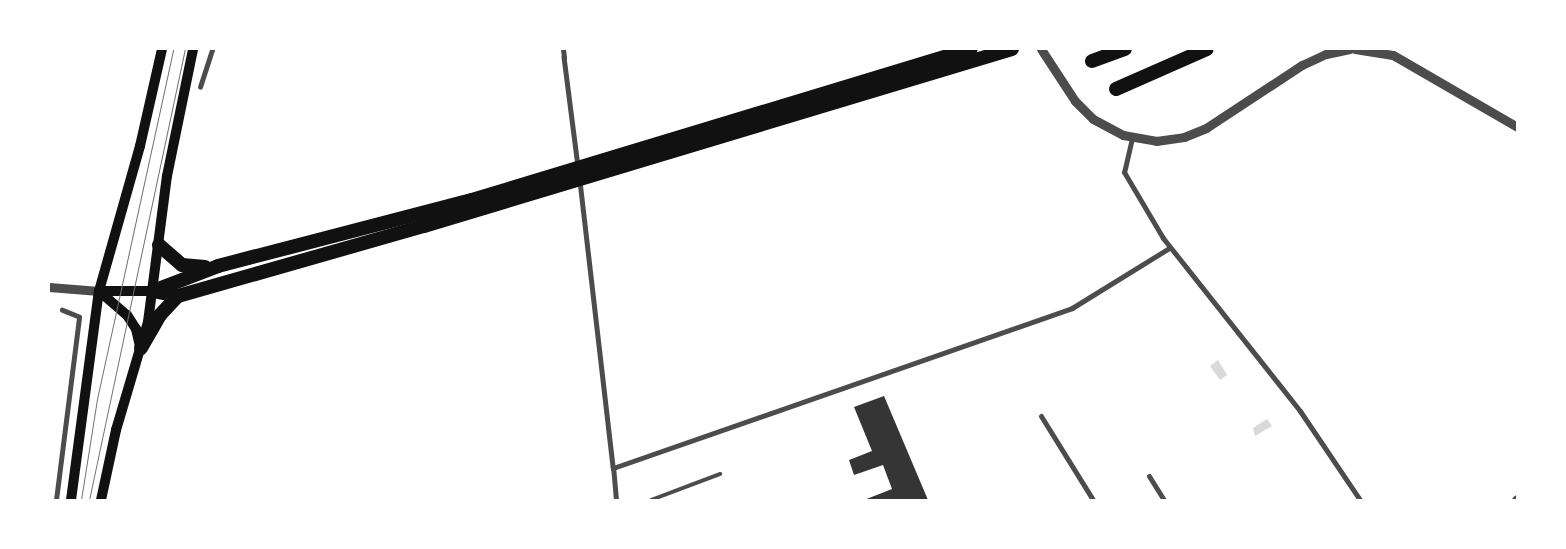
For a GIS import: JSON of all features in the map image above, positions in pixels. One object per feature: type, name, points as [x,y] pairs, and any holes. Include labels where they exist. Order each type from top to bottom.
[{"type":"highway","points":[[153,291],[218,266],[472,200],[971,49]]},
{"type":"highway","points":[[153,291],[178,296],[469,214],[1012,49]]},
{"type":"highway","points":[[1092,61],[1125,49]]},
{"type":"highway","points":[[1116,89],[1207,49]]},
{"type":"highway","points":[[158,245],[182,265],[218,266]]},
{"type":"highway","points":[[141,348],[160,315],[178,296]]},
{"type":"main road","points":[[72,500],[99,291],[140,146],[162,49]]},
{"type":"main road","points":[[102,500],[116,430],[141,348],[153,291],[171,154],[193,49]]},
{"type":"main road","points":[[99,291],[153,291]]},
{"type":"main road","points":[[99,291],[127,315],[136,329],[141,348]]},
{"type":"street","points":[[200,87],[212,49]]},
{"type":"street","points":[[563,49],[585,222],[616,500]]},
{"type":"street","points":[[1041,49],[1084,110],[1103,125],[1132,138],[1164,140],[1192,134],[1302,65],[1326,54],[1349,49]]},
{"type":"street","points":[[1355,49],[1393,55],[1517,127]]},
{"type":"street","points":[[1132,138],[1124,172],[1169,248],[1300,411],[1360,500]]},
{"type":"street","points":[[613,468],[1072,308],[1169,248]]},
{"type":"street","points":[[49,286],[99,291]]},
{"type":"street","points":[[56,500],[79,317],[62,310]]},
{"type":"street","points":[[1041,416],[1093,500]]},
{"type":"street","points":[[1149,476],[1164,500]]},
{"type":"lane","points":[[650,500],[720,474]]},
{"type":"shaded area","points":[[1218,360],[1227,375],[1220,380],[1210,366]]},
{"type":"shaded area","points":[[1267,419],[1272,426],[1255,436],[1253,428]]},
{"type":"building","points":[[884,396],[928,500],[864,500],[892,489],[883,465],[854,475],[849,460],[872,451],[854,407]]},
{"type":"tram line","points":[[81,500],[97,399],[173,49]]},
{"type":"tram line","points":[[89,500],[185,49]]}]
